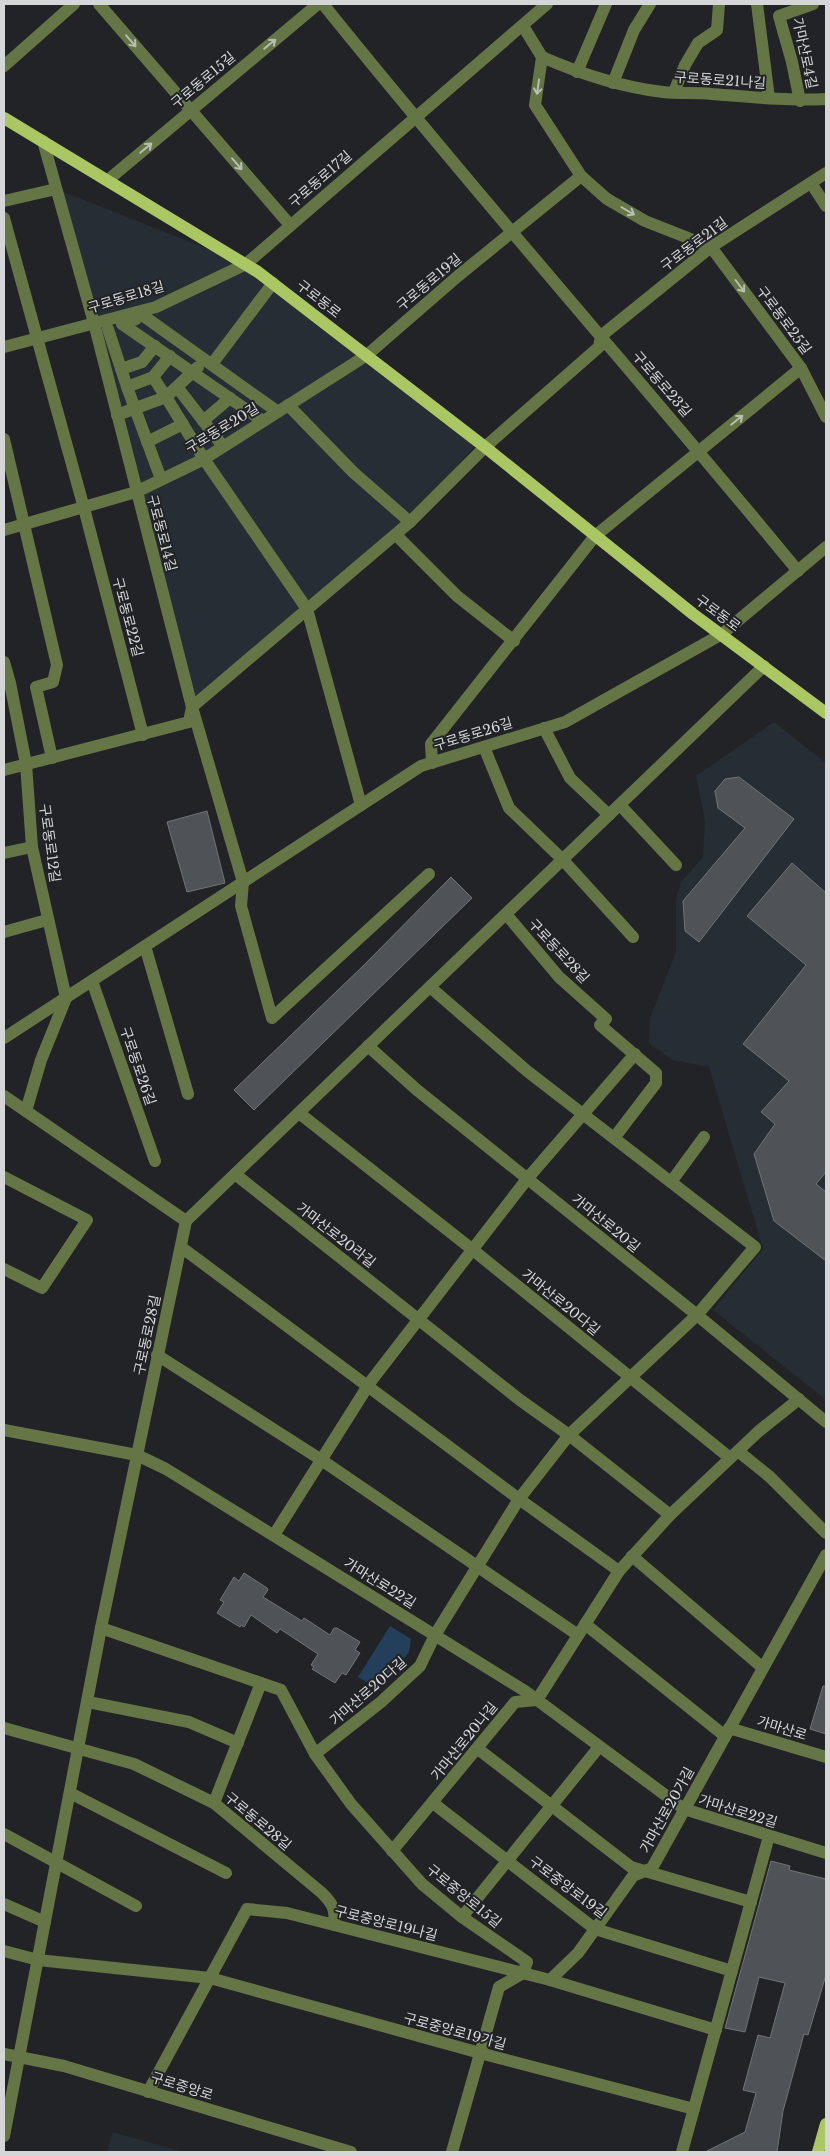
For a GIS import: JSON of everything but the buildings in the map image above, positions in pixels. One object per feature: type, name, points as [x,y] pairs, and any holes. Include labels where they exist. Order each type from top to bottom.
[{"type":"main road","name":"구로동로","points":[[4,118],[246,264],[273,283],[485,447],[694,614],[826,713]]},
{"type":"main road","points":[[818,2152],[826,2124]]},
{"type":"street","points":[[4,66],[74,4]]},
{"type":"street","points":[[99,4],[290,226]]},
{"type":"street","name":"구로동로15길","points":[[108,180],[318,4]]},
{"type":"street","points":[[323,4],[414,117],[601,336]]},
{"type":"street","name":"구로동로17길","points":[[246,264],[414,117],[523,26],[546,4]]},
{"type":"street","points":[[578,72],[606,4]]},
{"type":"street","points":[[613,83],[634,30],[650,4]]},
{"type":"street","points":[[674,92],[685,65],[698,43],[717,30],[719,4]]},
{"type":"street","points":[[758,4],[769,98]]},
{"type":"street","name":"가마산로4길","points":[[800,101],[792,62],[779,16],[813,4]]},
{"type":"street","points":[[523,26],[542,57],[535,106],[581,176],[607,199],[645,220],[711,247]]},
{"type":"street","name":"구로동로21나길","points":[[542,57],[578,72],[634,88],[800,101],[826,99]]},
{"type":"street","name":"구로동로14길","points":[[43,141],[56,190],[99,329],[136,492],[192,707],[243,882]]},
{"type":"street","name":"구로동로21길","points":[[485,447],[598,347],[601,336],[711,247],[826,173]]},
{"type":"street","name":"구로동로19길","points":[[366,355],[458,276],[581,176]]},
{"type":"street","points":[[810,183],[826,206]]},
{"type":"street","points":[[4,201],[56,190]]},
{"type":"street","points":[[4,218],[84,508]]},
{"type":"street","name":"구로동로25길","points":[[711,247],[801,368],[826,417]]},
{"type":"street","name":"구로동로18길","points":[[4,347],[38,338],[99,329],[140,315],[246,264]]},
{"type":"street","points":[[117,415],[166,397],[193,372],[208,362],[273,283]]},
{"type":"street","points":[[112,343],[140,315],[208,362],[283,408],[352,472],[410,522]]},
{"type":"street","points":[[99,329],[127,327],[263,422]]},
{"type":"street","points":[[99,329],[112,343],[134,408],[162,479]]},
{"type":"street","name":"구로동로23길","points":[[601,336],[699,451]]},
{"type":"street","points":[[122,369],[142,362],[155,346]]},
{"type":"street","name":"구로동로20길","points":[[4,530],[136,492],[204,459],[222,445],[263,422],[366,355]]},
{"type":"street","points":[[127,387],[153,377],[170,356]]},
{"type":"street","points":[[432,763],[431,744],[595,536],[801,368]]},
{"type":"street","points":[[153,377],[204,459],[307,609],[361,805]]},
{"type":"street","points":[[177,387],[222,445]]},
{"type":"street","points":[[203,420],[230,398]]},
{"type":"street","points":[[147,442],[182,424]]},
{"type":"street","points":[[4,440],[57,665],[53,682],[36,687],[52,758]]},
{"type":"street","points":[[4,770],[189,722],[192,707],[410,522],[485,447]]},
{"type":"street","points":[[699,451],[798,571]]},
{"type":"street","name":"구로동로22길","points":[[84,508],[143,734]]},
{"type":"street","points":[[396,534],[457,596],[514,641]]},
{"type":"street","points":[[722,634],[826,547]]},
{"type":"street","name":"구로동로26길","points":[[4,1038],[421,766],[565,722],[722,634]]},
{"type":"street","name":"구로동로12길","points":[[4,662],[7,684],[26,764],[32,846],[47,920],[66,998]]},
{"type":"street","points":[[4,1096],[186,1221],[764,666]]},
{"type":"street","points":[[544,728],[570,778],[609,815]]},
{"type":"street","points":[[484,747],[509,808],[563,860],[633,937]]},
{"type":"street","points":[[620,805],[676,865]]},
{"type":"street","points":[[4,853],[32,846]]},
{"type":"street","points":[[243,882],[241,906],[272,1018],[429,874]]},
{"type":"street","name":"구로동로28길","points":[[506,914],[559,977],[606,1019],[600,1025],[656,1073],[656,1083],[614,1138]]},
{"type":"street","points":[[4,932],[47,920]]},
{"type":"street","points":[[145,946],[188,1094]]},
{"type":"street","name":"구로동로26길","points":[[92,981],[155,1162]]},
{"type":"street","points":[[430,987],[527,1071],[755,1247],[697,1315]]},
{"type":"street","points":[[26,1111],[41,1060],[66,998]]},
{"type":"street","name":"가마산로20길","points":[[368,1046],[417,1090],[697,1315],[826,1422]]},
{"type":"street","points":[[274,1535],[320,1459],[368,1386],[527,1179],[635,1054]]},
{"type":"street","points":[[299,1113],[472,1250]]},
{"type":"street","points":[[671,1182],[704,1137]]},
{"type":"street","name":"가마산로20라길","points":[[235,1174],[419,1319]]},
{"type":"street","points":[[4,1177],[87,1220],[42,1288],[4,1269]]},
{"type":"street","name":"구로동로28길","points":[[4,2136],[101,1628],[186,1221]]},
{"type":"street","points":[[181,1247],[519,1499],[619,1571]]},
{"type":"street","name":"가마산로20다길","points":[[472,1250],[630,1378]]},
{"type":"street","name":"가마산로20다길","points":[[315,1754],[381,1702],[420,1666],[435,1635],[519,1499],[569,1435],[697,1315]]},
{"type":"street","points":[[419,1319],[520,1400],[569,1435],[670,1515]]},
{"type":"street","points":[[157,1355],[320,1459],[578,1635]]},
{"type":"street","points":[[630,1378],[734,1454],[770,1477],[826,1533]]},
{"type":"street","points":[[537,1700],[619,1571],[632,1556],[670,1515],[734,1454],[799,1399]]},
{"type":"street","points":[[9,1431],[137,1455]]},
{"type":"street","name":"가마산로22길","points":[[137,1455],[166,1469],[274,1535],[537,1700],[684,1810],[826,1853]]},
{"type":"street","name":"가마산로20가길","points":[[550,1980],[578,1953],[632,1876],[652,1868],[826,1555]]},
{"type":"street","points":[[632,1556],[763,1668]]},
{"type":"street","points":[[585,1624],[727,1732]]},
{"type":"street","name":"구로중앙로15길","points":[[101,1628],[280,1690],[315,1754],[350,1804],[422,1884],[462,1917],[527,1962],[523,1973]]},
{"type":"street","points":[[214,1803],[261,1683]]},
{"type":"street","name":"가마산로20나길","points":[[392,1851],[515,1702],[537,1700]]},
{"type":"street","points":[[88,1702],[189,1722],[238,1743]]},
{"type":"street","points":[[4,1728],[78,1747]]},
{"type":"street","name":"가마산로","points":[[727,1732],[826,1757]]},
{"type":"street","name":"구로동로28길","points":[[78,1747],[134,1764],[214,1803],[256,1836],[327,1898],[336,1912],[334,1925]]},
{"type":"street","points":[[462,1917],[600,1747]]},
{"type":"street","points":[[478,1749],[631,1867],[751,1902]]},
{"type":"street","points":[[70,1793],[226,1873]]},
{"type":"street","name":"구로중앙로19길","points":[[433,1803],[595,1929],[732,1971]]},
{"type":"street","points":[[4,1834],[136,1906]]},
{"type":"street","points":[[682,2152],[769,1836]]},
{"type":"street","points":[[4,1904],[45,1922]]},
{"type":"street","name":"구로중앙로19나길","points":[[148,2092],[247,1909],[287,1913],[523,1973],[716,2030]]},
{"type":"street","points":[[4,1951],[38,1960],[210,1978]]},
{"type":"street","points":[[452,2152],[499,1987],[523,1973]]},
{"type":"street","name":"구로중앙로19가길","points":[[210,1978],[480,2053],[694,2109]]},
{"type":"street","name":"구로중앙로","points":[[4,2054],[64,2066],[351,2152]]},
{"type":"shaded area","points":[[56,189],[246,264],[476,445],[396,535],[192,707]]},
{"type":"shaded area","points":[[774,722],[826,763],[826,1400],[713,1310],[763,1249],[709,1067],[672,1060],[649,1043],[650,1018],[676,952],[676,899],[681,882],[703,857],[705,821],[696,776]]},
{"type":"shaded area","points":[[390,1626],[411,1639],[409,1652],[378,1689],[358,1677]]},
{"type":"shaded area","points":[[113,2132],[183,2152],[107,2152]]}]
